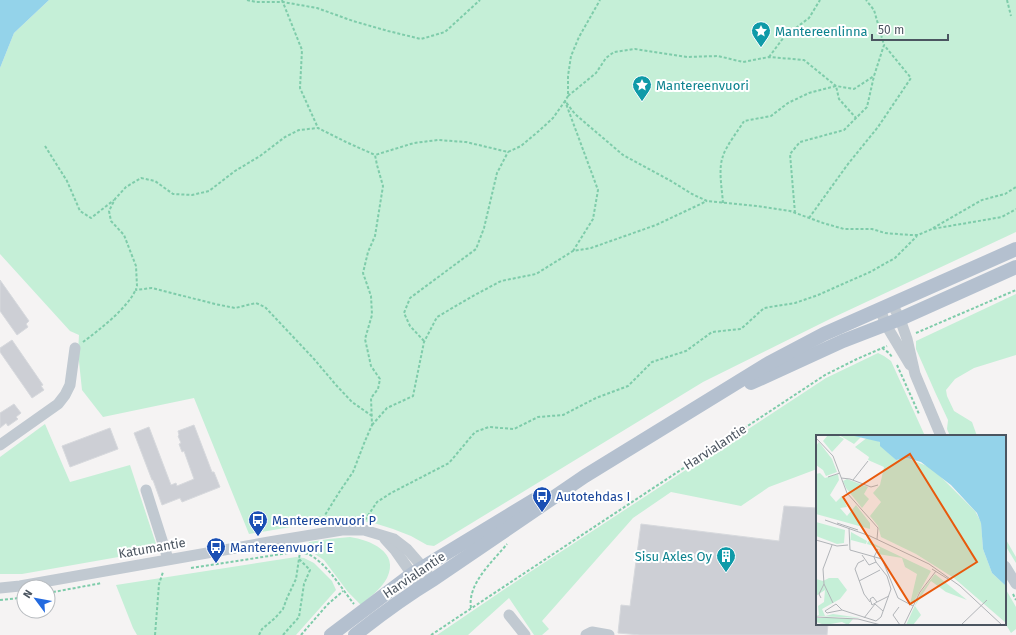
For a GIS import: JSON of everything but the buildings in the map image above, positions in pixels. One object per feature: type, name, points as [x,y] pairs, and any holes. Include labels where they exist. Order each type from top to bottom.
[{"type":"main road","name":"Harvialantie","points":[[355,635],[380,615],[434,580],[585,476],[769,363],[824,334],[1016,249]]},
{"type":"main road","name":"Harvialantie","points":[[694,409],[821,351],[900,319],[1016,267]]},
{"type":"main road","name":"Harvialantie","points":[[331,635],[418,570],[528,503],[585,476]]},
{"type":"street","points":[[886,307],[900,319],[907,338],[916,374],[941,435]]},
{"type":"street","points":[[886,307],[886,325],[916,374]]},
{"type":"street","points":[[0,445],[58,404],[65,395],[70,385],[75,348]]},
{"type":"street","points":[[146,490],[168,559]]},
{"type":"street","name":"Katumantie","points":[[0,588],[342,530],[364,530],[394,539],[407,549],[418,570],[422,587]]},
{"type":"street","points":[[1006,568],[1016,584]]},
{"type":"street","name":"Katumantie","points":[[418,570],[434,580]]},
{"type":"street","points":[[509,615],[525,635]]},
{"type":"street","points":[[586,635],[592,632],[609,635]]},
{"type":"path","points":[[247,0],[256,2],[283,1],[317,8],[353,21],[421,39],[445,32],[480,0]]},
{"type":"path","points":[[568,96],[568,76],[571,56],[600,0]]},
{"type":"path","points":[[769,57],[784,37],[809,18],[820,0]]},
{"type":"path","points":[[809,218],[848,164],[878,127],[911,78],[884,45],[874,10],[866,0]]},
{"type":"path","points":[[1007,0],[1011,16]]},
{"type":"path","points":[[283,1],[302,50],[300,88],[318,128]]},
{"type":"path","points":[[795,213],[790,154],[800,142],[844,130],[868,107],[874,76],[884,45]]},
{"type":"path","points":[[424,342],[410,326],[404,313],[410,298],[476,249],[484,228],[497,173],[508,152],[521,146],[553,118],[568,96],[596,73],[606,58],[614,52],[635,49],[687,57],[718,56],[743,62],[769,57],[804,60],[836,86],[839,99],[856,118]]},
{"type":"path","points":[[723,202],[721,170],[722,156],[744,121],[771,116],[788,103],[810,92],[836,86],[854,89],[874,76]]},
{"type":"path","points":[[565,101],[575,114],[623,155],[707,201],[790,211],[823,224],[844,229],[872,229],[885,233],[918,235]]},
{"type":"path","points":[[565,101],[598,190],[593,219],[573,251]]},
{"type":"path","points":[[45,146],[67,182],[80,211],[91,218],[115,199],[126,187],[141,178],[155,181],[173,194],[192,195],[209,191],[235,171],[299,130],[318,128],[375,156],[414,143],[438,140],[466,142],[508,152]]},
{"type":"path","points":[[372,425],[371,398],[378,389],[380,378],[371,366],[365,339],[372,315],[371,296],[363,273],[368,252],[375,236],[383,186],[376,165],[375,156]]},
{"type":"path","points":[[357,530],[365,521],[377,502],[391,493],[449,463],[475,432],[490,427],[514,429],[538,417],[563,415],[596,398],[628,386],[652,362],[686,351],[712,332],[741,329],[764,308],[795,303],[818,295],[870,272],[895,258],[918,235],[932,229],[982,200],[1005,194],[1016,187]]},
{"type":"path","points":[[75,348],[100,329],[116,314],[133,296],[136,290],[136,266],[124,235],[111,221],[109,212],[115,199]]},
{"type":"path","points":[[319,524],[353,472],[372,425],[387,408],[413,396],[424,342],[437,317],[500,281],[536,274],[573,251],[591,248],[656,225],[707,201]]},
{"type":"path","points":[[932,229],[1002,217],[1016,209]]},
{"type":"path","points":[[136,290],[152,288],[236,308],[256,303],[266,307],[314,359],[336,386],[352,402],[372,416]]},
{"type":"path","points":[[907,338],[912,334],[1016,290]]},
{"type":"path","name":"Harvialantie","points":[[431,635],[825,375],[857,359],[896,343]]},
{"type":"path","points":[[882,348],[895,360],[920,415]]},
{"type":"path","points":[[472,608],[472,592],[474,586],[490,564],[510,541]]},
{"type":"path","points":[[259,635],[262,629],[283,610],[296,579],[300,552]]},
{"type":"path","points":[[185,568],[300,552],[307,554],[320,562],[333,576],[357,608]]},
{"type":"path","points":[[283,635],[299,617],[304,584],[310,570],[299,559]]},
{"type":"path","points":[[155,635],[159,584],[163,572]]},
{"type":"path","points":[[56,592],[102,583]]},
{"type":"path","points":[[301,635],[327,605],[343,591]]},
{"type":"path","points":[[0,600],[16,598]]},
{"type":"green space","points":[[49,0],[1016,0],[1016,232],[832,318],[703,382],[434,546],[427,545],[411,536],[374,523],[346,519],[249,534],[194,398],[103,417],[82,390],[78,352],[79,335],[70,331],[0,254],[0,68],[14,33]]},
{"type":"green space","points":[[1016,294],[1016,355],[974,368],[955,379],[946,390],[947,396],[954,411],[972,422],[977,435],[950,435],[947,429],[948,420],[916,349],[916,341]]},
{"type":"green space","points":[[878,353],[884,356],[891,361],[925,435],[816,435],[816,469],[769,487],[741,506],[671,492],[633,518],[542,621],[549,629],[542,635],[534,635],[509,598],[468,635],[437,635],[530,572],[826,378]]},
{"type":"green space","points":[[45,424],[70,482],[130,465],[158,550],[22,574],[0,574],[0,457]]},
{"type":"green space","points":[[350,537],[374,544],[386,554],[390,561],[390,569],[385,582],[361,605],[348,592],[324,560],[307,549],[309,542]]},
{"type":"green space","points":[[1006,540],[1016,557],[1016,563],[1006,547]]},
{"type":"green space","points":[[296,557],[304,558],[314,563],[332,581],[336,590],[296,635],[137,635],[116,585]]},
{"type":"green space","points":[[1006,590],[1016,607],[1016,629],[1011,633],[1006,625]]},
{"type":"water","points":[[0,0],[49,0],[14,33],[0,68]]},
{"type":"place","name":"Mantereenlinna","points":[[761,48]]},
{"type":"place","name":"Mantereenvuori","points":[[642,102]]},
{"type":"place","name":"Autotehdas I","points":[[542,513]]},
{"type":"place","name":"Mantereenvuori P","points":[[258,537]]},
{"type":"place","name":"Mantereenvuori E","points":[[216,564]]},
{"type":"place","name":"Sisu Axles Oy","points":[[726,573]]}]
